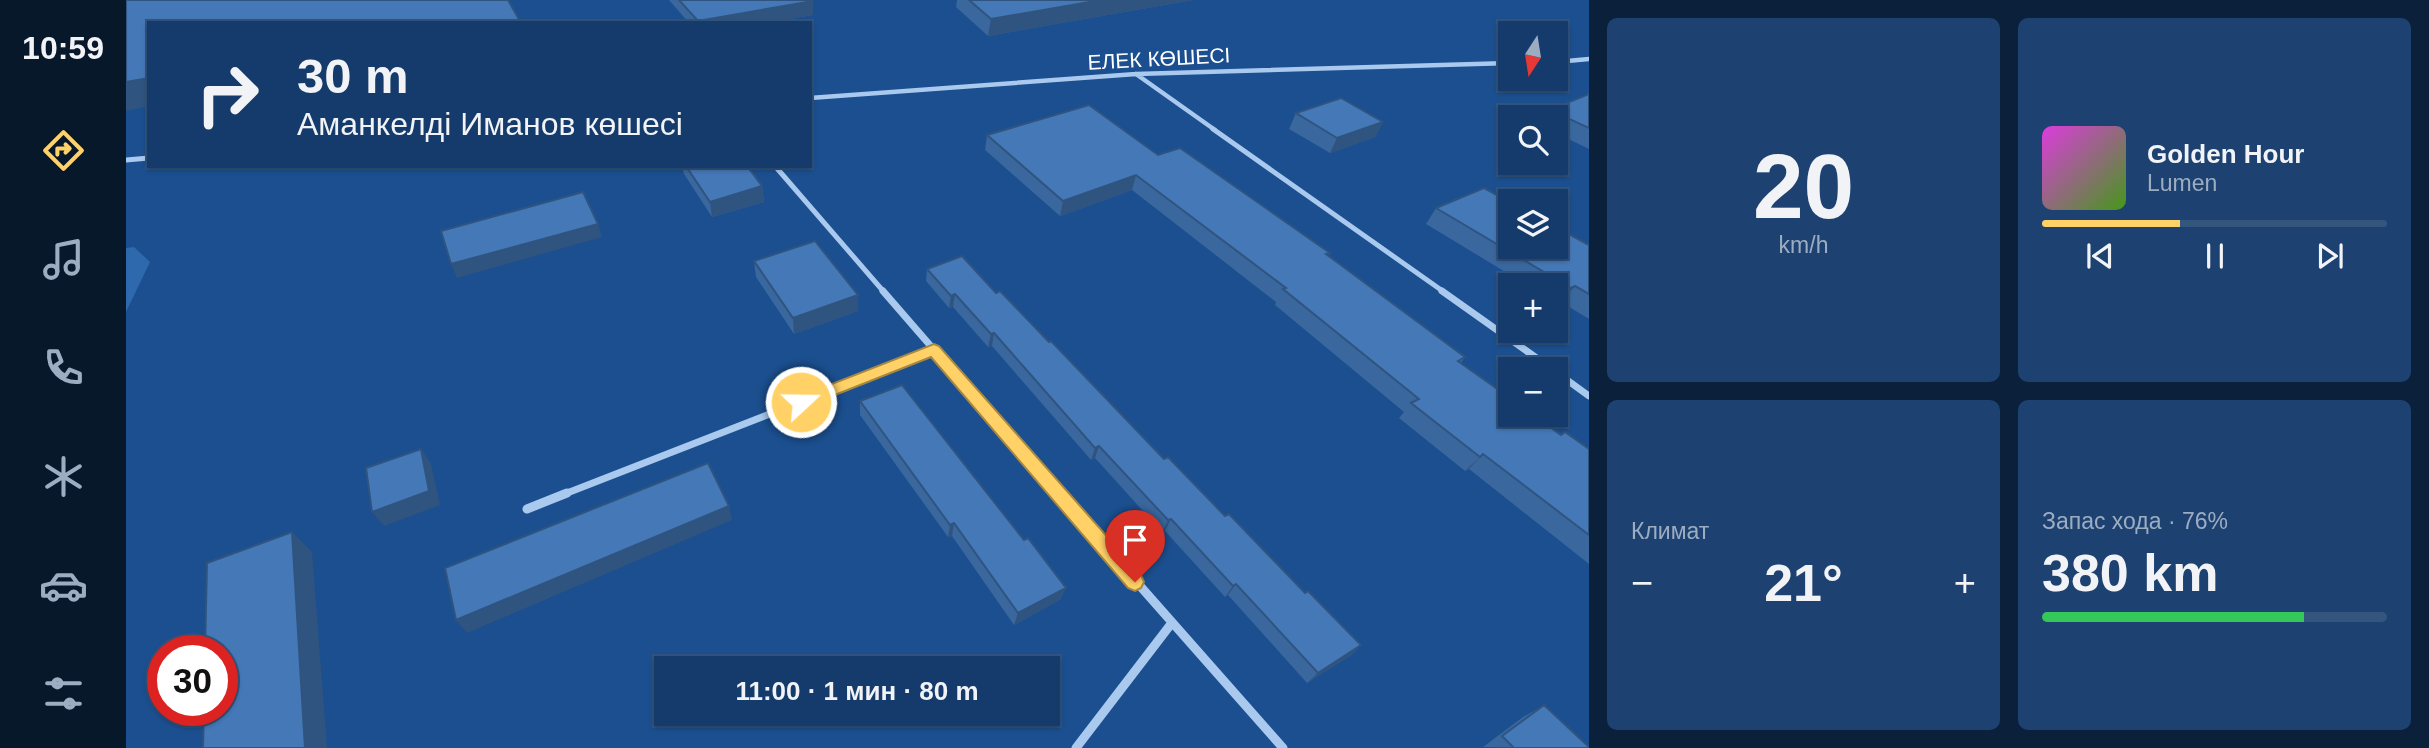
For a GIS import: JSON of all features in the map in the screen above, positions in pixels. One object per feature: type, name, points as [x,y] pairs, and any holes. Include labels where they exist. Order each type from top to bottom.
[{"type":"street","points":[[1568,61],[1589,59]]},
{"type":"street","points":[[1576,61],[1589,67]]},
{"type":"street","name":"ЕЛЕК КӨШЕСІ","points":[[812,98],[1136,74],[1498,63]]},
{"type":"street","points":[[1136,74],[1534,357]]},
{"type":"street","points":[[126,160],[147,158]]},
{"type":"street","points":[[777,168],[1171,624],[1283,748]]},
{"type":"street","points":[[527,509],[934,350]]},
{"type":"street","points":[[1568,381],[1589,396]]},
{"type":"street","points":[[1076,748],[1171,624]]},
{"type":"shaded area","points":[[134,247],[150,262],[126,312],[126,248]]},
{"type":"building","points":[[126,0],[508,0],[520,21],[147,21],[147,78],[126,82]]},
{"type":"building","points":[[679,0],[813,0],[813,1],[698,21]]},
{"type":"building","points":[[969,0],[1101,0],[991,19]]},
{"type":"building","points":[[1589,94],[1589,128],[1568,118],[1568,105],[1562,105]]},
{"type":"building","points":[[1341,98],[1383,122],[1337,138],[1296,113]]},
{"type":"building","points":[[1089,105],[1158,155],[1180,148],[1330,253],[1326,254],[1465,357],[1458,361],[1498,389],[1498,427],[1550,427],[1561,435],[1565,432],[1589,449],[1589,535],[1483,454],[1480,457],[1411,403],[1419,399],[1283,289],[1286,288],[1136,175],[1063,201],[987,135]]},
{"type":"building","points":[[687,168],[748,168],[762,186],[710,202]]},
{"type":"building","points":[[1484,188],[1498,196],[1498,245],[1436,208]]},
{"type":"building","points":[[583,192],[598,224],[451,264],[441,231]]},
{"type":"building","points":[[1568,234],[1589,245],[1589,294],[1575,286],[1568,286],[1568,273],[1546,273],[1522,259],[1568,259]]},
{"type":"building","points":[[815,241],[858,295],[793,318],[754,261]]},
{"type":"building","points":[[962,256],[996,293],[1000,291],[1049,342],[1051,341],[1164,459],[1168,457],[1225,516],[1229,514],[1305,593],[1308,591],[1361,645],[1318,673],[1236,584],[1233,586],[1099,446],[1095,448],[994,333],[991,334],[955,294],[951,296],[927,269]]},
{"type":"building","points":[[902,385],[1024,540],[1028,538],[1066,588],[1018,613],[954,523],[950,525],[860,401]]},
{"type":"building","points":[[421,449],[429,491],[372,512],[366,468]]},
{"type":"building","points":[[708,463],[729,506],[456,620],[445,568]]},
{"type":"building","points":[[292,532],[305,748],[203,748],[204,726],[238,726],[238,635],[205,635],[207,563]]},
{"type":"building","points":[[1544,705],[1589,748],[1514,748],[1502,736]]},
{"type":"route","points":[[801,402],[934,350],[1135,582]]}]
